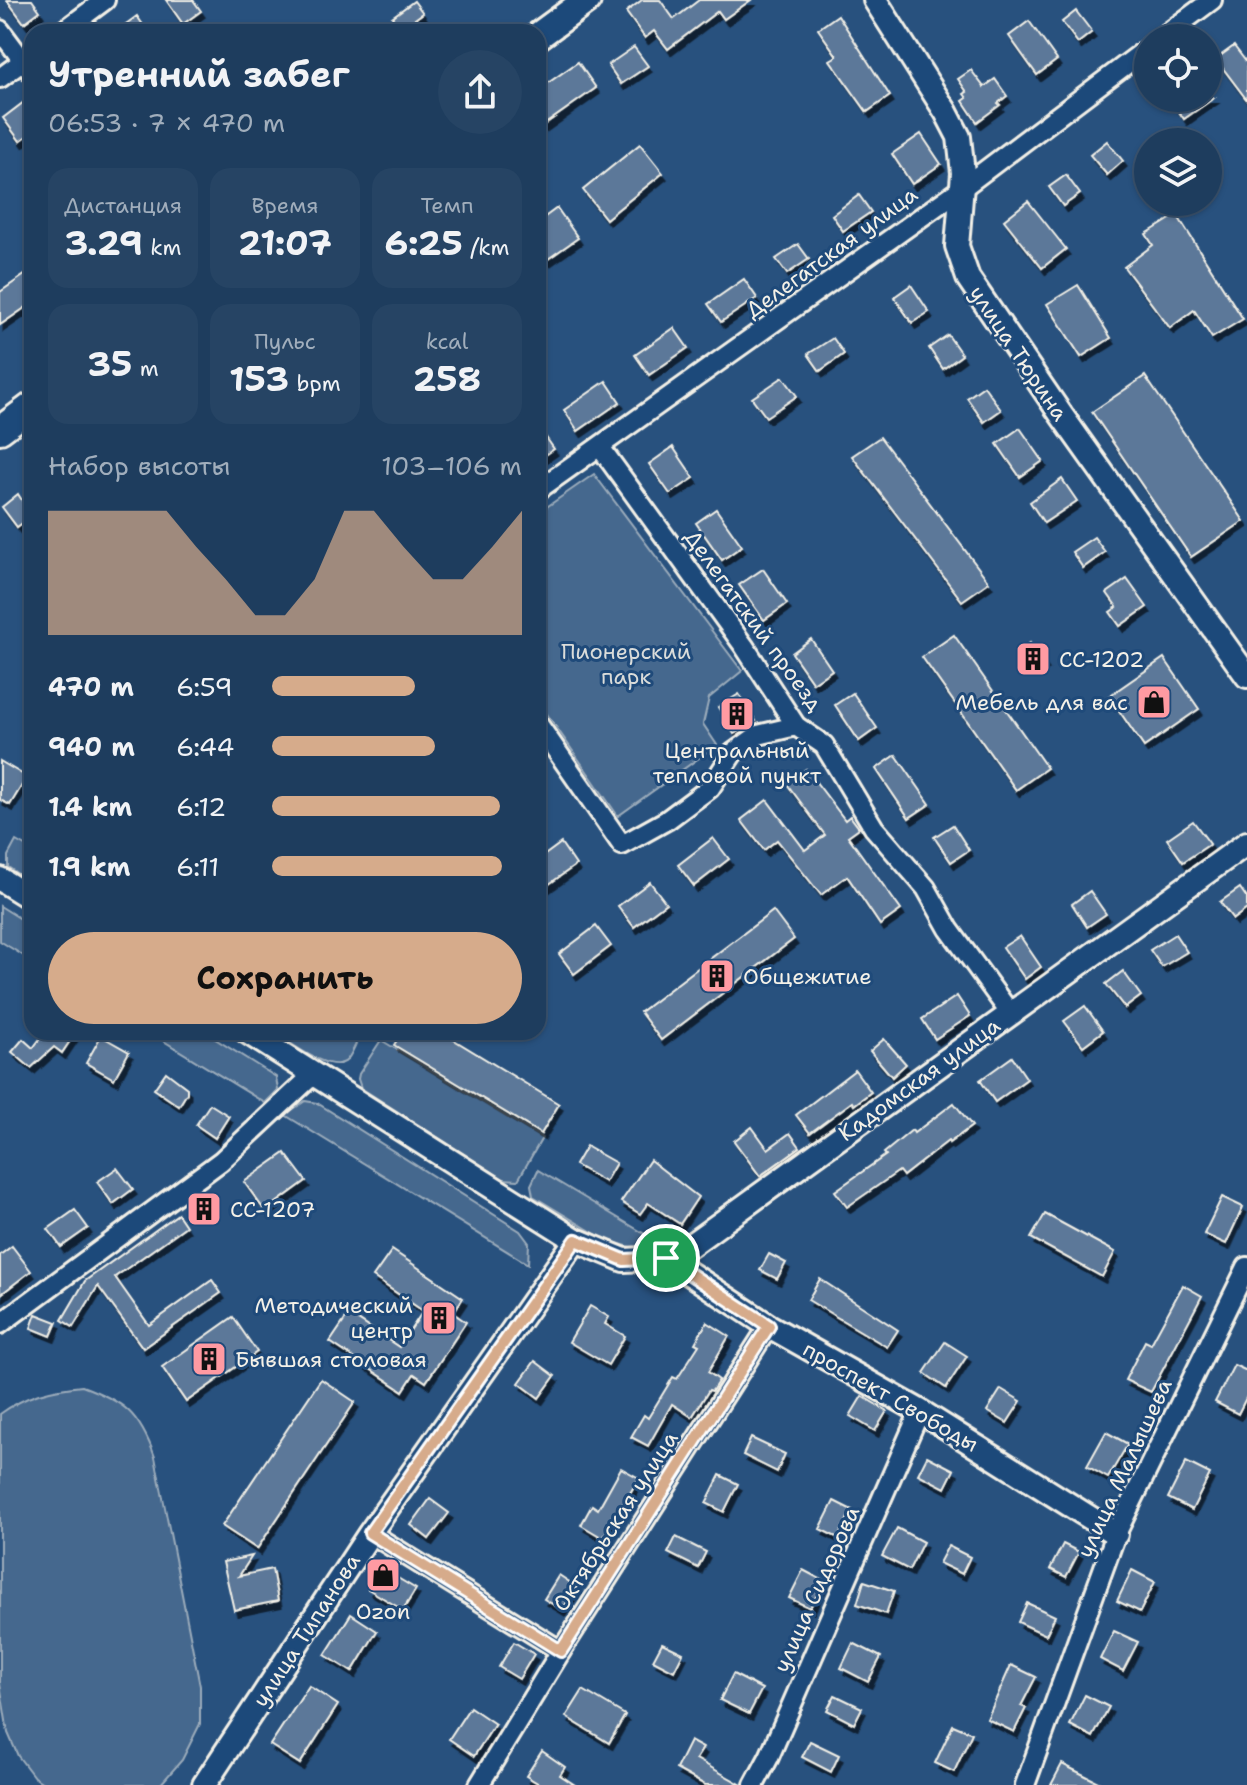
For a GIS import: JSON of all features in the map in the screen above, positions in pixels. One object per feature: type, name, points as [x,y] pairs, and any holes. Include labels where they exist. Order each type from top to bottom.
[{"type":"main road","points":[[546,30],[587,0]]},
{"type":"main road","points":[[0,430],[24,412]]},
{"type":"street","points":[[73,24],[105,0]]},
{"type":"street","name":"улица Тюрина","points":[[875,0],[954,126],[963,160],[957,246],[968,278],[1247,676]]},
{"type":"street","points":[[1180,24],[1212,0]]},
{"type":"street","points":[[0,30],[24,57]]},
{"type":"street","name":"Делегатская улица","points":[[546,484],[962,188],[1134,59]]},
{"type":"street","points":[[0,78],[24,66]]},
{"type":"street","name":"Делегатский проезд","points":[[600,447],[744,646],[796,726],[824,745],[874,828],[926,888],[949,929],[1010,1013]]},
{"type":"street","points":[[546,736],[622,845],[667,820],[710,788],[733,753],[758,735],[796,726]]},
{"type":"street","name":"Кадомская улица","points":[[576,1240],[624,1260],[666,1258],[681,1252],[1247,843]]},
{"type":"street","points":[[0,879],[24,894]]},
{"type":"street","points":[[260,1040],[576,1240]]},
{"type":"street","points":[[0,1324],[221,1161],[314,1074]]},
{"type":"street","name":"улица Типанова","points":[[204,1785],[370,1533],[576,1240]]},
{"type":"street","name":"проспект Свободы","points":[[666,1258],[769,1326],[920,1411],[1116,1534]]},
{"type":"street","name":"улица Малышева","points":[[1025,1785],[1116,1534],[1247,1267]]},
{"type":"street","name":"Октябрьская улица","points":[[479,1785],[769,1326]]},
{"type":"street","name":"улица Сидорова","points":[[754,1785],[776,1742],[920,1411]]},
{"type":"street","points":[[370,1533],[561,1651]]},
{"type":"green space","name":"Пионерский парк","points":[[594,474],[742,671],[709,698],[703,724],[717,745],[618,816],[546,712],[546,507]]},
{"type":"green space","points":[[16,841],[24,846],[24,878],[8,867],[8,856]]},
{"type":"green space","points":[[0,906],[24,921],[24,956],[0,941]]},
{"type":"green space","points":[[162,1040],[217,1040],[276,1077],[278,1090],[265,1103]]},
{"type":"green space","points":[[287,1040],[358,1040],[347,1060],[340,1064],[321,1061]]},
{"type":"green space","points":[[381,1040],[542,1138],[518,1180],[503,1179],[361,1088],[359,1074]]},
{"type":"green space","points":[[305,1101],[317,1103],[520,1231],[529,1243],[528,1264],[285,1115]]},
{"type":"green space","points":[[538,1170],[663,1245],[630,1247],[604,1239],[533,1196],[531,1185]]},
{"type":"green space","points":[[82,1386],[129,1411],[143,1430],[155,1457],[200,1686],[200,1724],[182,1760],[160,1785],[46,1785],[34,1777],[18,1756],[8,1733],[0,1684],[0,1414],[39,1394]]},
{"type":"building","points":[[7,0],[32,0],[40,11],[24,23]]},
{"type":"building","points":[[166,0],[193,0],[201,11],[183,24]]},
{"type":"building","points":[[642,0],[660,0],[674,19],[699,0],[751,0],[724,19],[718,11],[668,49],[654,31],[645,38],[626,12]]},
{"type":"building","points":[[414,1],[423,13],[408,24],[397,24],[392,17]]},
{"type":"building","points":[[1076,11],[1092,32],[1078,43],[1062,22]]},
{"type":"building","points":[[838,15],[890,96],[867,112],[830,60],[837,56],[818,29]]},
{"type":"building","points":[[137,16],[142,24],[126,24]]},
{"type":"building","points":[[1029,21],[1057,60],[1037,75],[1009,36]]},
{"type":"building","points":[[1234,46],[1247,63],[1247,100],[1222,67],[1222,55]]},
{"type":"building","points":[[634,47],[648,66],[621,84],[608,65]]},
{"type":"building","points":[[578,62],[596,88],[546,123],[546,84]]},
{"type":"building","points":[[971,70],[984,87],[995,79],[1007,96],[977,122],[963,101],[967,98],[964,94],[967,92],[958,79]]},
{"type":"building","points":[[24,102],[24,138],[20,141],[3,118]]},
{"type":"building","points":[[1179,112],[1194,112],[1184,119]]},
{"type":"building","points":[[921,134],[941,164],[912,184],[892,154]]},
{"type":"building","points":[[1107,141],[1123,161],[1107,175],[1090,155]]},
{"type":"building","points":[[640,144],[663,173],[606,219],[583,190]]},
{"type":"building","points":[[1066,175],[1080,194],[1063,206],[1049,187]]},
{"type":"building","points":[[859,195],[871,212],[843,231],[832,215]]},
{"type":"building","points":[[1028,201],[1066,249],[1042,268],[1004,220]]},
{"type":"building","points":[[557,208],[578,238],[546,260],[546,216]]},
{"type":"building","points":[[1178,216],[1243,319],[1212,338],[1194,310],[1170,328],[1124,267],[1153,245],[1146,234]]},
{"type":"building","points":[[798,244],[809,259],[787,274],[776,259]]},
{"type":"building","points":[[24,276],[24,308],[0,325],[0,292]]},
{"type":"building","points":[[744,279],[757,298],[721,322],[708,304]]},
{"type":"building","points":[[911,285],[929,312],[912,323],[894,297]]},
{"type":"building","points":[[1078,285],[1111,338],[1081,357],[1047,304]]},
{"type":"building","points":[[674,328],[688,348],[649,375],[635,355]]},
{"type":"building","points":[[948,335],[962,355],[943,369],[929,348]]},
{"type":"building","points":[[833,338],[844,354],[820,371],[808,354]]},
{"type":"building","points":[[1145,376],[1244,521],[1191,557],[1092,412]]},
{"type":"building","points":[[783,377],[797,396],[766,417],[752,398]]},
{"type":"building","points":[[606,381],[620,402],[578,431],[564,410]]},
{"type":"building","points":[[984,386],[1001,410],[984,422],[967,398]]},
{"type":"building","points":[[1020,428],[1043,461],[1020,477],[997,444]]},
{"type":"building","points":[[880,437],[989,582],[962,601],[852,456]]},
{"type":"building","points":[[546,438],[554,449],[546,454]]},
{"type":"building","points":[[673,447],[694,478],[670,494],[649,464]]},
{"type":"building","points":[[1062,479],[1077,501],[1044,523],[1030,502]]},
{"type":"building","points":[[18,494],[24,503],[24,522],[17,527],[2,507]]},
{"type":"building","points":[[716,509],[742,546],[722,560],[696,523]]},
{"type":"building","points":[[1094,537],[1105,552],[1083,568],[1072,552]]},
{"type":"building","points":[[763,569],[787,604],[764,620],[739,585]]},
{"type":"building","points":[[1127,579],[1147,607],[1120,626],[1110,612],[1117,607],[1107,593]]},
{"type":"building","points":[[954,635],[1047,768],[1016,790],[922,657]]},
{"type":"building","points":[[811,639],[832,670],[813,683],[792,653]]},
{"type":"building","name":"СС-1202","points":[[1030,643],[1045,663],[1033,672],[1018,652]]},
{"type":"building","name":"Мебель для вас","points":[[1164,658],[1199,709],[1144,747],[1109,696]]},
{"type":"building","points":[[853,693],[877,728],[859,741],[835,705]]},
{"type":"building","name":"Центральный тепловой пункт","points":[[739,694],[756,721],[734,734],[718,707]]},
{"type":"building","points":[[896,755],[930,804],[909,818],[876,769]]},
{"type":"building","points":[[0,761],[24,775],[24,782],[10,805],[0,800]]},
{"type":"building","points":[[806,769],[845,820],[850,816],[859,828],[848,836],[901,910],[880,925],[847,876],[821,895],[777,840],[764,850],[741,820],[767,800],[805,850],[825,835],[787,784]]},
{"type":"building","points":[[1193,821],[1210,844],[1183,862],[1167,839]]},
{"type":"building","points":[[953,825],[969,850],[951,862],[934,837]]},
{"type":"building","points":[[713,838],[729,859],[694,886],[678,865]]},
{"type":"building","points":[[561,843],[576,865],[546,886],[546,854]]},
{"type":"building","points":[[650,882],[666,903],[634,927],[618,906]]},
{"type":"building","points":[[1240,888],[1247,898],[1247,909],[1233,919],[1220,902]]},
{"type":"building","points":[[1090,891],[1106,914],[1087,927],[1072,904]]},
{"type":"building","name":"Общежитие","points":[[773,911],[794,939],[661,1040],[640,1012]]},
{"type":"building","points":[[596,926],[611,946],[574,974],[559,954]]},
{"type":"building","points":[[1175,934],[1187,952],[1162,967],[1150,950]]},
{"type":"building","points":[[1020,936],[1041,967],[1025,979],[1003,947]]},
{"type":"building","points":[[1123,971],[1141,996],[1125,1008],[1106,984]]},
{"type":"building","points":[[957,996],[970,1016],[935,1039],[922,1019]]},
{"type":"building","points":[[1085,1006],[1103,1031],[1083,1046],[1064,1021]]},
{"type":"building","points":[[23,1039],[33,1048],[39,1040],[71,1040],[62,1053],[54,1047],[31,1068],[12,1052]]},
{"type":"building","points":[[884,1039],[906,1064],[892,1077],[870,1051]]},
{"type":"building","points":[[99,1040],[108,1040],[129,1052],[114,1079],[86,1063]]},
{"type":"building","points":[[397,1040],[454,1040],[559,1104],[541,1134],[394,1045]]},
{"type":"building","points":[[1012,1057],[1027,1079],[995,1102],[980,1080]]},
{"type":"building","points":[[855,1070],[871,1092],[810,1133],[796,1115]]},
{"type":"building","points":[[166,1072],[187,1088],[179,1106],[154,1089]]},
{"type":"building","points":[[954,1103],[972,1126],[903,1176],[899,1171],[847,1207],[835,1191],[886,1155],[884,1153],[912,1130],[914,1133]]},
{"type":"building","points":[[210,1104],[229,1116],[215,1138],[196,1125]]},
{"type":"building","points":[[752,1127],[768,1149],[790,1133],[800,1147],[760,1176],[734,1141]]},
{"type":"building","points":[[586,1146],[616,1163],[605,1182],[575,1165]]},
{"type":"building","points":[[285,1153],[306,1181],[265,1211],[244,1182]]},
{"type":"building","points":[[650,1160],[698,1197],[680,1224],[648,1203],[640,1214],[621,1202]]},
{"type":"building","points":[[117,1168],[133,1189],[113,1204],[97,1182]]},
{"type":"building","points":[[1222,1197],[1243,1207],[1226,1244],[1204,1234]]},
{"type":"building","points":[[75,1210],[88,1228],[61,1247],[48,1229]]},
{"type":"building","points":[[178,1214],[186,1226],[115,1277],[149,1325],[212,1280],[221,1293],[143,1348],[98,1286],[73,1327],[62,1320],[85,1281]]},
{"type":"building","points":[[1045,1214],[1115,1252],[1102,1277],[1031,1238]]},
{"type":"building","points":[[12,1246],[31,1271],[0,1295],[0,1255]]},
{"type":"building","name":"Методический центр","points":[[392,1250],[463,1298],[453,1313],[466,1322],[426,1382],[414,1374],[403,1391],[330,1342],[349,1314],[399,1347],[423,1311],[373,1277]]},
{"type":"building","points":[[769,1254],[786,1263],[777,1279],[760,1270]]},
{"type":"building","points":[[820,1279],[898,1330],[887,1347],[808,1300]]},
{"type":"building","points":[[1183,1285],[1202,1296],[1151,1392],[1125,1380],[1145,1341],[1151,1344]]},
{"type":"building","points":[[590,1306],[609,1317],[605,1324],[625,1336],[608,1365],[569,1342]]},
{"type":"building","points":[[36,1314],[57,1322],[51,1336],[31,1328]]},
{"type":"building","name":"Бывшая столовая","points":[[233,1317],[257,1352],[186,1402],[162,1367]]},
{"type":"building","points":[[707,1322],[729,1336],[708,1372],[719,1380],[712,1391],[709,1390],[692,1417],[672,1404],[648,1446],[631,1437],[644,1415],[648,1418],[673,1377],[677,1379],[699,1345],[695,1343]]},
{"type":"building","points":[[945,1342],[967,1356],[946,1388],[924,1373]]},
{"type":"building","points":[[535,1361],[555,1376],[539,1398],[519,1383]]},
{"type":"building","points":[[1234,1365],[1247,1371],[1247,1396],[1238,1414],[1215,1402]]},
{"type":"building","points":[[321,1379],[355,1402],[257,1549],[222,1526]]},
{"type":"building","points":[[1001,1389],[1021,1401],[1007,1423],[987,1411]]},
{"type":"building","points":[[862,1396],[887,1411],[875,1431],[850,1416]]},
{"type":"building","points":[[1106,1432],[1128,1444],[1108,1478],[1087,1466]]},
{"type":"building","points":[[751,1438],[785,1454],[777,1472],[743,1455]]},
{"type":"building","points":[[927,1456],[954,1470],[945,1488],[918,1474]]},
{"type":"building","points":[[1186,1462],[1210,1474],[1192,1510],[1168,1498]]},
{"type":"building","points":[[621,1468],[639,1478],[603,1538],[581,1525],[592,1505],[598,1509]]},
{"type":"building","points":[[720,1475],[738,1484],[724,1512],[706,1503]]},
{"type":"building","points":[[430,1499],[449,1513],[429,1539],[411,1525]]},
{"type":"building","points":[[834,1501],[852,1510],[838,1538],[820,1529]]},
{"type":"building","points":[[897,1528],[923,1542],[909,1570],[882,1556]]},
{"type":"building","points":[[676,1537],[706,1552],[698,1568],[668,1553]]},
{"type":"building","points":[[1063,1544],[1079,1552],[1066,1577],[1050,1569]]},
{"type":"building","points":[[948,1546],[970,1557],[962,1574],[939,1563]]},
{"type":"building","points":[[252,1556],[239,1576],[272,1569],[278,1601],[234,1610],[223,1562]]},
{"type":"building","points":[[381,1568],[416,1589],[403,1610],[368,1589]]},
{"type":"building","points":[[803,1570],[824,1581],[810,1608],[789,1598]]},
{"type":"building","points":[[1132,1570],[1155,1582],[1140,1612],[1117,1601]]},
{"type":"building","points":[[559,1575],[577,1587],[562,1610],[544,1599]]},
{"type":"building","points":[[864,1581],[894,1591],[886,1614],[857,1604]]},
{"type":"building","points":[[1027,1603],[1055,1616],[1046,1635],[1018,1622]]},
{"type":"building","points":[[351,1614],[377,1631],[352,1672],[325,1655]]},
{"type":"building","points":[[1114,1631],[1138,1642],[1123,1671],[1100,1659]]},
{"type":"building","points":[[514,1642],[534,1654],[519,1679],[499,1667]]},
{"type":"building","points":[[662,1643],[683,1653],[674,1671],[653,1660]]},
{"type":"building","points":[[853,1643],[881,1657],[868,1682],[841,1668]]},
{"type":"building","points":[[1011,1665],[1036,1677],[1021,1706],[1026,1708],[1014,1732],[987,1719]]},
{"type":"building","points":[[733,1674],[762,1689],[749,1714],[720,1700]]},
{"type":"building","points":[[309,1686],[338,1705],[300,1764],[270,1745]]},
{"type":"building","points":[[583,1690],[625,1715],[609,1743],[566,1717]]},
{"type":"building","points":[[835,1695],[862,1708],[854,1724],[827,1710]]},
{"type":"building","points":[[1085,1695],[1109,1707],[1093,1737],[1070,1725]]},
{"type":"building","points":[[470,1707],[495,1724],[474,1756],[449,1739]]},
{"type":"building","points":[[953,1725],[972,1733],[954,1772],[935,1763]]},
{"type":"building","points":[[690,1741],[703,1748],[696,1759],[742,1785],[705,1785],[676,1769]]},
{"type":"building","points":[[810,1741],[839,1755],[831,1772],[802,1757]]},
{"type":"building","points":[[542,1751],[565,1767],[560,1775],[575,1785],[541,1785],[526,1776]]},
{"type":"building","points":[[1062,1764],[1104,1785],[1051,1785]]},
{"type":"place","name":"СС-1202","points":[[1033,659]]},
{"type":"place","name":"Мебель для вас","points":[[1154,702]]},
{"type":"place","name":"Центральный тепловой пункт","points":[[737,714]]},
{"type":"place","name":"Общежитие","points":[[717,976]]},
{"type":"place","name":"СС-1207","points":[[204,1209]]},
{"type":"place","name":"Методический центр","points":[[439,1318]]},
{"type":"place","name":"Бывшая столовая","points":[[209,1359]]},
{"type":"place","name":"Ozon","points":[[383,1575]]},
{"type":"route","points":[[576,1240],[624,1260],[666,1258],[769,1326],[561,1651],[370,1533],[576,1240]]}]
